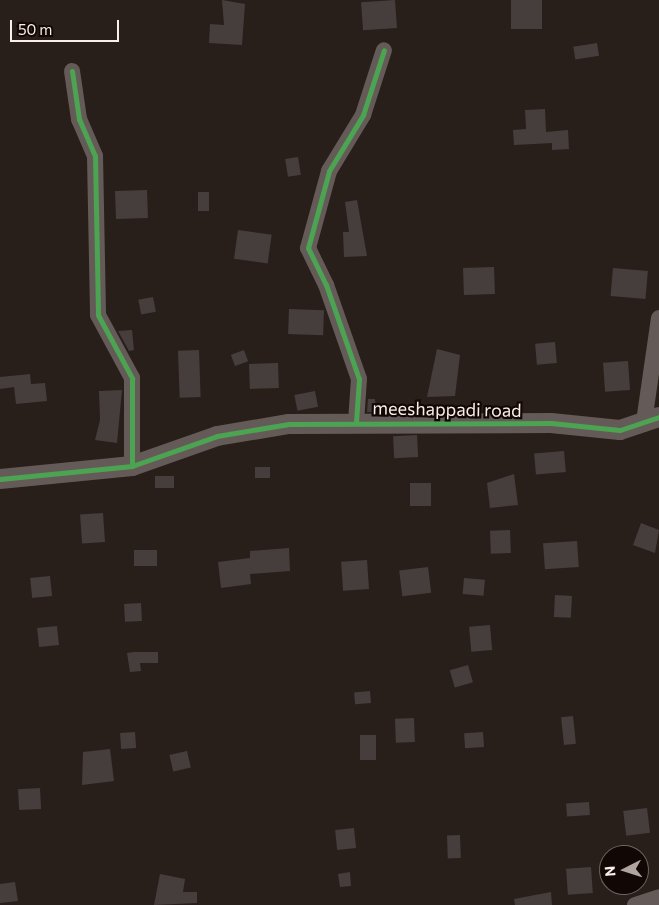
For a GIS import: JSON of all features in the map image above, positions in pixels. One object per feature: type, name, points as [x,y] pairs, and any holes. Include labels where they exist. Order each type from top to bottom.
[{"type":"street","points":[[356,422],[359,379],[326,285],[308,248],[328,172],[363,115],[384,50]]},
{"type":"street","points":[[72,71],[79,119],[95,156],[98,315],[132,378],[132,466]]},
{"type":"street","points":[[651,420],[659,318]]},
{"type":"street","name":"meeshappadi road","points":[[0,479],[132,466],[217,436],[289,424],[356,422],[551,423],[620,430],[651,420]]},
{"type":"street","points":[[634,905],[659,897]]},
{"type":"building","points":[[222,0],[245,4],[242,45],[209,43],[210,24],[224,25]]},
{"type":"building","points":[[395,0],[397,28],[363,30],[361,2]]},
{"type":"building","points":[[511,0],[542,0],[542,29],[511,29]]},
{"type":"building","points":[[597,43],[599,56],[575,60],[573,47]]},
{"type":"building","points":[[545,109],[546,132],[568,130],[569,149],[552,150],[552,143],[514,145],[513,130],[526,129],[525,110]]},
{"type":"building","points":[[298,157],[301,175],[288,177],[285,159]]},
{"type":"building","points":[[147,190],[148,218],[116,219],[115,191]]},
{"type":"building","points":[[198,192],[209,192],[209,211],[198,211]]},
{"type":"building","points":[[357,200],[367,256],[344,257],[343,232],[349,232],[345,202]]},
{"type":"building","points":[[238,230],[272,235],[268,263],[234,259]]},
{"type":"building","points":[[494,267],[495,294],[464,295],[463,268]]},
{"type":"building","points":[[613,268],[648,271],[645,299],[611,296]]},
{"type":"building","points":[[153,297],[156,312],[141,315],[138,300]]},
{"type":"building","points":[[289,309],[324,310],[323,335],[288,334]]},
{"type":"building","points":[[132,330],[134,350],[129,351],[118,331]]},
{"type":"building","points":[[555,342],[557,363],[537,365],[535,344]]},
{"type":"building","points":[[437,349],[460,355],[455,396],[427,397]]},
{"type":"building","points":[[199,350],[201,397],[180,398],[178,351]]},
{"type":"building","points":[[244,350],[248,361],[235,366],[231,355]]},
{"type":"building","points":[[628,361],[630,390],[605,392],[603,363]]},
{"type":"building","points":[[278,363],[279,388],[250,389],[249,364]]},
{"type":"building","points":[[30,374],[31,384],[45,383],[47,401],[16,404],[14,387],[0,389],[0,377]]},
{"type":"building","points":[[122,390],[117,443],[95,440],[100,420],[99,391]]},
{"type":"building","points":[[315,391],[318,407],[297,411],[294,395]]},
{"type":"building","points":[[368,399],[375,399],[376,412],[367,412]]},
{"type":"building","points":[[417,435],[418,457],[394,458],[393,436]]},
{"type":"building","points":[[564,451],[566,472],[536,475],[534,454]]},
{"type":"building","points":[[255,467],[270,467],[270,478],[255,478]]},
{"type":"building","points":[[514,474],[518,505],[490,508],[487,483]]},
{"type":"building","points":[[155,476],[174,476],[174,488],[155,488]]},
{"type":"building","points":[[410,483],[431,483],[431,506],[410,506]]},
{"type":"building","points":[[103,513],[105,542],[82,544],[80,515]]},
{"type":"building","points":[[641,523],[659,530],[655,553],[633,545]]},
{"type":"building","points":[[510,530],[511,553],[491,554],[490,531]]},
{"type":"building","points":[[577,541],[579,567],[545,569],[543,543]]},
{"type":"building","points":[[289,548],[290,571],[250,574],[251,584],[221,588],[218,562],[250,558],[250,551]]},
{"type":"building","points":[[134,550],[157,550],[157,566],[134,566]]},
{"type":"building","points":[[367,560],[369,589],[343,591],[341,562]]},
{"type":"building","points":[[428,567],[431,593],[402,596],[399,571]]},
{"type":"building","points":[[50,576],[52,596],[32,598],[30,578]]},
{"type":"building","points":[[464,578],[485,580],[484,596],[463,594]]},
{"type":"building","points":[[555,595],[572,596],[571,618],[554,617]]},
{"type":"building","points":[[141,603],[142,621],[125,622],[124,604]]},
{"type":"building","points":[[490,625],[492,650],[471,652],[469,627]]},
{"type":"building","points":[[57,626],[59,645],[39,647],[37,628]]},
{"type":"building","points":[[158,652],[158,663],[140,663],[141,671],[130,672],[127,653]]},
{"type":"building","points":[[468,665],[473,682],[455,688],[450,670]]},
{"type":"building","points":[[370,691],[371,703],[355,704],[354,692]]},
{"type":"building","points":[[573,716],[576,744],[564,745],[561,717]]},
{"type":"building","points":[[414,718],[415,742],[396,743],[395,719]]},
{"type":"building","points":[[135,732],[136,748],[121,749],[120,733]]},
{"type":"building","points":[[483,732],[484,747],[465,748],[464,733]]},
{"type":"building","points":[[360,735],[376,735],[376,760],[360,760]]},
{"type":"building","points":[[110,749],[114,781],[82,785],[83,752]]},
{"type":"building","points":[[187,751],[191,768],[173,772],[169,755]]},
{"type":"building","points":[[40,788],[41,809],[19,810],[18,789]]},
{"type":"building","points":[[589,802],[590,815],[567,817],[566,804]]},
{"type":"building","points":[[647,808],[650,833],[626,836],[623,811]]},
{"type":"building","points":[[354,828],[356,848],[337,850],[335,830]]},
{"type":"building","points":[[447,835],[460,835],[461,858],[448,858]]},
{"type":"building","points":[[591,867],[593,893],[568,895],[566,869]]},
{"type":"building","points":[[350,872],[351,886],[340,887],[338,874]]},
{"type":"building","points":[[160,874],[185,879],[183,892],[197,892],[197,903],[154,905]]},
{"type":"building","points":[[15,882],[18,901],[0,903],[0,884]]},
{"type":"building","points":[[551,892],[552,905],[515,905],[514,899]]},
{"type":"cycle path","points":[[356,422],[359,379],[326,285],[308,248],[329,171],[363,115],[384,50]]},
{"type":"cycle path","points":[[72,71],[79,119],[95,156],[98,315],[132,378],[132,466]]},
{"type":"cycle path","points":[[0,479],[132,466],[217,436],[289,424],[551,423],[620,430],[659,417]]}]
